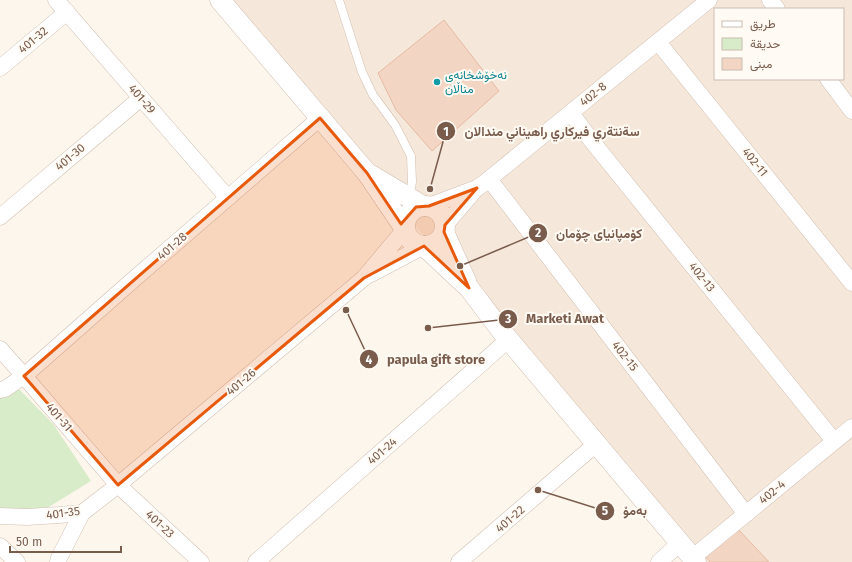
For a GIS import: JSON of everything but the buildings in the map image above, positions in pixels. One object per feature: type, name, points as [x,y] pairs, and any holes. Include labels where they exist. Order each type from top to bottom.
[{"type":"street","points":[[220,0],[367,174],[405,230]]},
{"type":"street","name":"402-8","points":[[483,183],[709,0]]},
{"type":"street","points":[[770,0],[776,8]]},
{"type":"street","name":"401-32","points":[[0,68],[61,6]]},
{"type":"street","name":"401-29","points":[[61,6],[228,198]]},
{"type":"street","name":"402-11","points":[[658,42],[852,282]]},
{"type":"street","points":[[829,80],[852,111]]},
{"type":"street","name":"401-30","points":[[0,217],[141,98]]},
{"type":"street","name":"402-13","points":[[571,112],[596,146],[834,441]]},
{"type":"street","name":"401-28","points":[[0,390],[5,389],[24,376],[320,118]]},
{"type":"street","points":[[367,174],[420,203],[435,208],[440,213],[444,219],[445,228],[469,288]]},
{"type":"street","points":[[483,183],[445,228],[442,238],[437,242],[424,246],[417,245],[407,236],[404,223],[411,211],[420,203],[483,183]]},
{"type":"street","name":"402-15","points":[[483,183],[746,514]]},
{"type":"street","points":[[364,278],[405,230]]},
{"type":"street","points":[[364,278],[424,246]]},
{"type":"street","points":[[424,246],[469,288],[508,340],[689,554]]},
{"type":"street","name":"401-26","points":[[118,485],[364,278]]},
{"type":"street","name":"401-24","points":[[256,562],[508,340]]},
{"type":"street","name":"401-31","points":[[0,349],[118,485]]},
{"type":"street","name":"402-4","points":[[659,562],[689,554],[746,514],[852,427]]},
{"type":"street","name":"401-22","points":[[459,562],[596,444]]},
{"type":"street","name":"401-35","points":[[0,516],[27,517],[82,513],[118,485]]},
{"type":"street","name":"401-23","points":[[118,485],[202,562]]},
{"type":"street","points":[[58,562],[82,513]]},
{"type":"street","points":[[0,546],[17,562]]},
{"type":"lane","points":[[339,0],[362,72],[372,95],[395,125],[410,156],[412,182],[420,203]]},
{"type":"highlighted area","points":[[320,118],[367,173],[401,224],[416,207],[429,206],[477,188],[445,225],[444,232],[469,288],[424,246],[364,278],[118,485],[24,376]]},
{"type":"shaded area","points":[[222,0],[852,0],[852,562],[696,562],[407,216]]},
{"type":"green space","points":[[18,388],[54,425],[91,481],[44,510],[0,509],[0,393]]},
{"type":"place","name":"نەخۆشخانەی مناڵان","points":[[437,82]]},
{"type":"place","name":"سةنتةري فيركاري راهيناني مندالان","points":[[430,189]]},
{"type":"place","name":"کۆمپانیای چۆمان","points":[[460,266]]},
{"type":"place","name":"papula gift store","points":[[346,310]]},
{"type":"place","name":"Marketi Awat","points":[[428,328]]},
{"type":"place","name":"بەمۆ","points":[[538,490]]}]
